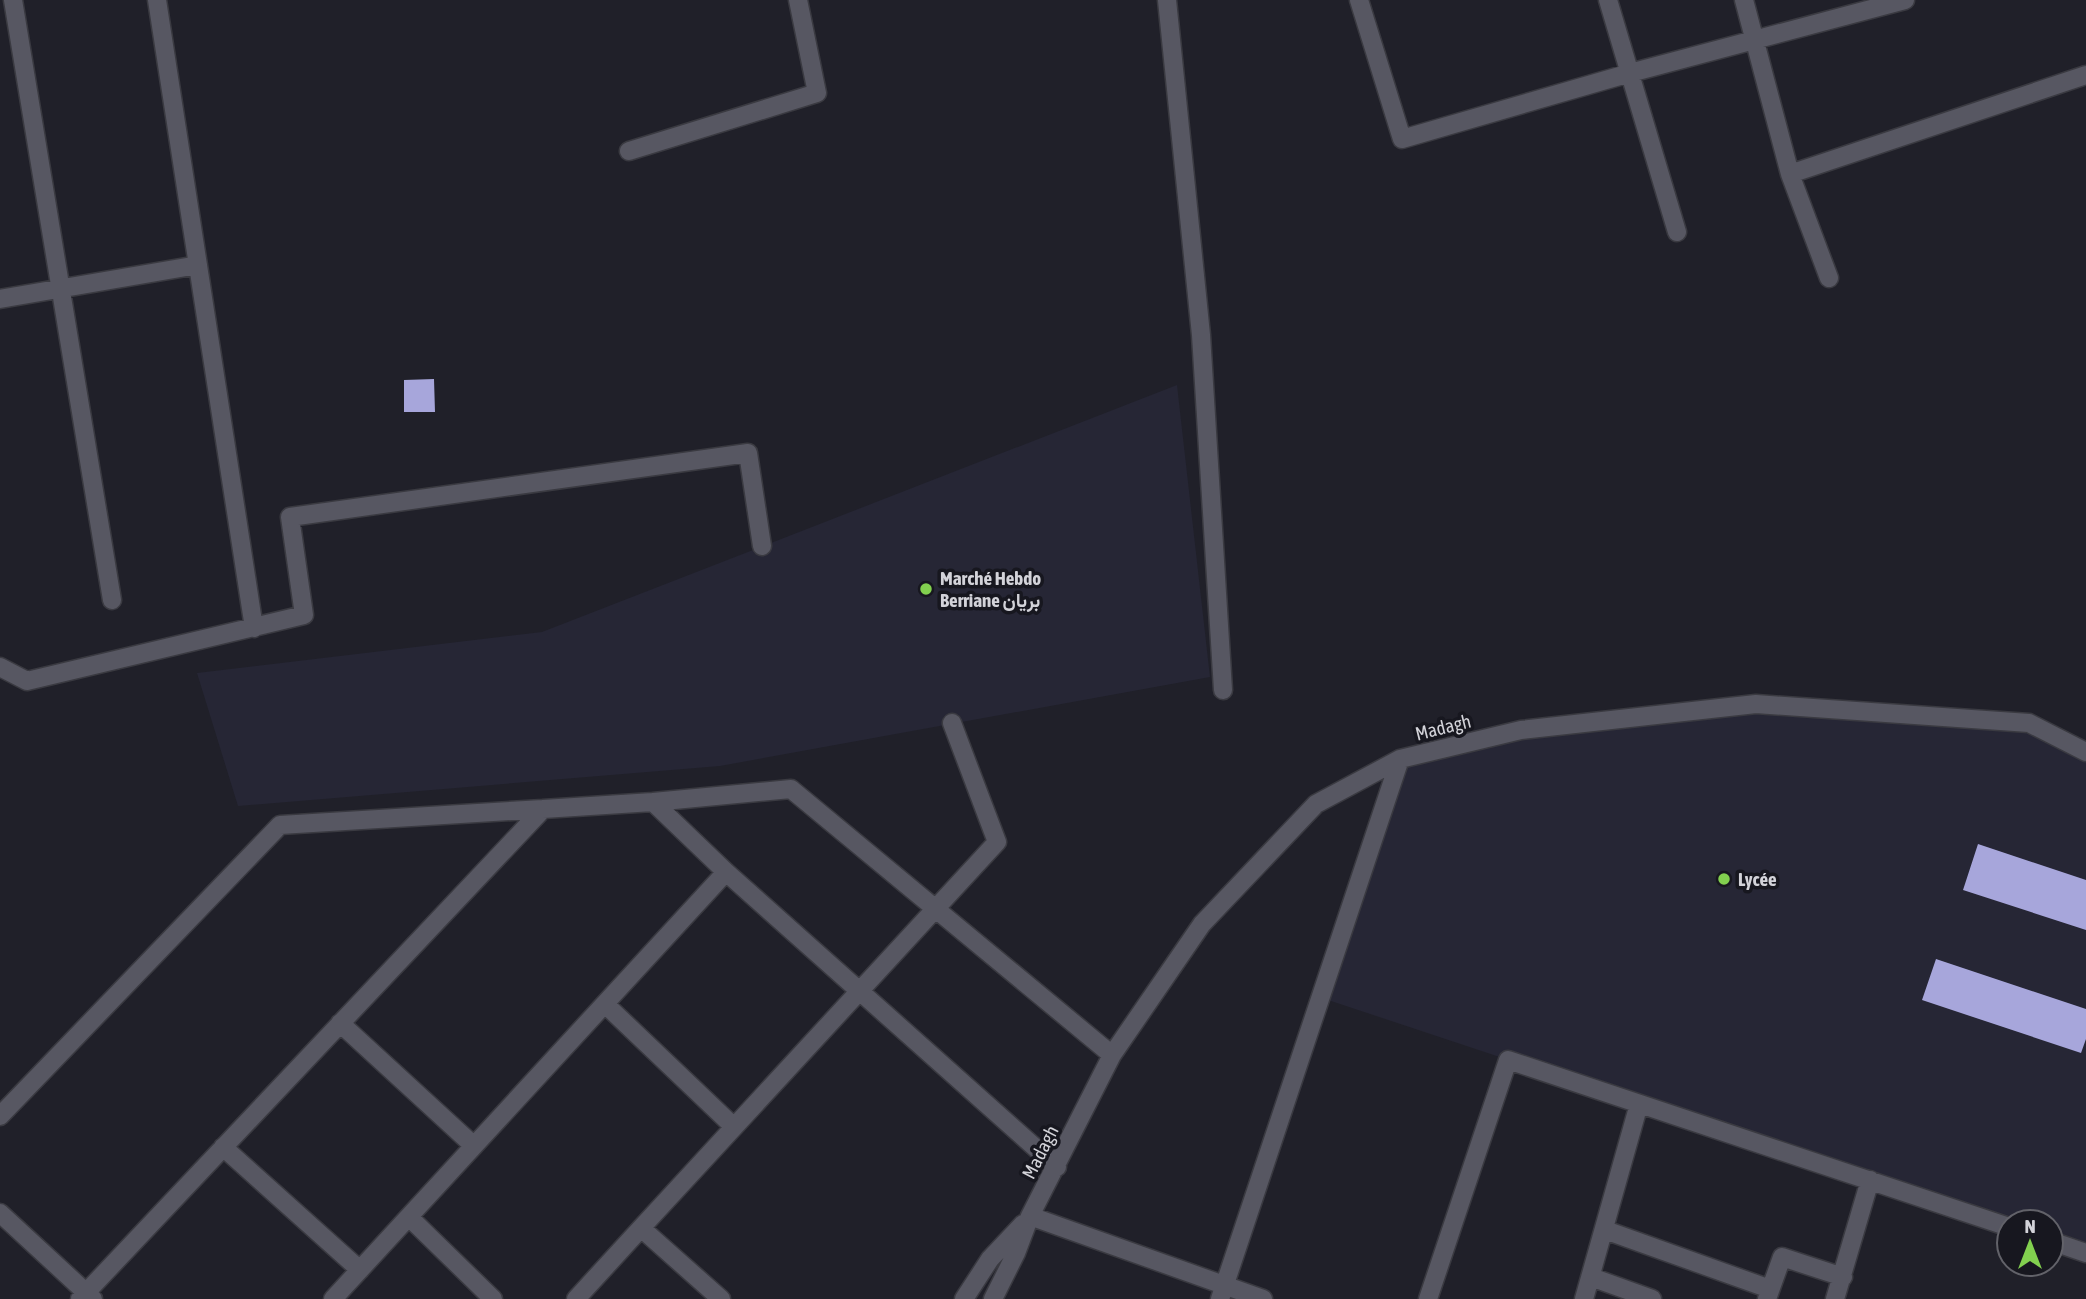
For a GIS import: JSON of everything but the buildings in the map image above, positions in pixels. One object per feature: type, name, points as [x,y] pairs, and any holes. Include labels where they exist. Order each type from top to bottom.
[{"type":"street","points":[[13,0],[112,600]]},
{"type":"street","points":[[158,0],[254,628]]},
{"type":"street","points":[[629,151],[817,93],[798,0]]},
{"type":"street","points":[[1167,0],[1201,335],[1223,690]]},
{"type":"street","points":[[1359,0],[1402,139],[1630,73],[1905,0]]},
{"type":"street","points":[[1608,0],[1677,232]]},
{"type":"street","points":[[1744,0],[1790,174],[1829,278]]},
{"type":"street","points":[[1790,174],[2086,75]]},
{"type":"street","points":[[0,299],[198,265]]},
{"type":"street","points":[[0,667],[27,681],[304,615],[290,517],[748,453],[762,546]]},
{"type":"street","name":"Madagh","points":[[992,1299],[1016,1253],[1030,1216],[1112,1055],[1202,925],[1316,804],[1400,759],[1521,730],[1756,704],[2029,723],[2086,752]]},
{"type":"street","points":[[576,1299],[997,842],[952,723]]},
{"type":"street","points":[[1223,1292],[1400,759]]},
{"type":"street","points":[[0,1116],[281,824],[653,802],[791,789],[1112,1055]]},
{"type":"street","points":[[653,802],[726,872],[860,988],[1057,1167]]},
{"type":"street","points":[[0,1213],[86,1297],[223,1147],[543,809]]},
{"type":"street","points":[[333,1299],[726,872]]},
{"type":"street","points":[[605,1004],[733,1126]]},
{"type":"street","points":[[340,1023],[474,1146]]},
{"type":"street","points":[[1428,1299],[1508,1060],[1995,1222]]},
{"type":"street","points":[[1584,1299],[1639,1104]]},
{"type":"street","points":[[223,1147],[360,1270]]},
{"type":"street","points":[[1835,1299],[1870,1180]]},
{"type":"street","points":[[1030,1216],[1223,1292],[1264,1299]]},
{"type":"street","name":"Madagh","points":[[964,1299],[990,1259],[1030,1216]]},
{"type":"street","points":[[409,1217],[493,1299]]},
{"type":"street","points":[[640,1228],[721,1299]]},
{"type":"street","points":[[1605,1230],[1768,1294],[1782,1257],[1843,1277]]},
{"type":"street","points":[[2065,1246],[2086,1253]]},
{"type":"street","points":[[1591,1277],[1652,1299]]},
{"type":"shaded area","name":"Marché Hebdo Berriane بريان","points":[[1177,385],[1210,677],[720,766],[238,806],[197,673],[542,632]]},
{"type":"shaded area","name":"Lycée","points":[[1756,704],[2029,723],[2086,752],[2086,1253],[2065,1246],[2065,1208],[1995,1208],[1995,1218],[1870,1180],[1322,998],[1400,759],[1521,730]]},
{"type":"place","name":"Marché Hebdo Berriane بريان","points":[[926,589]]},
{"type":"place","name":"Lycée","points":[[1724,879]]}]
